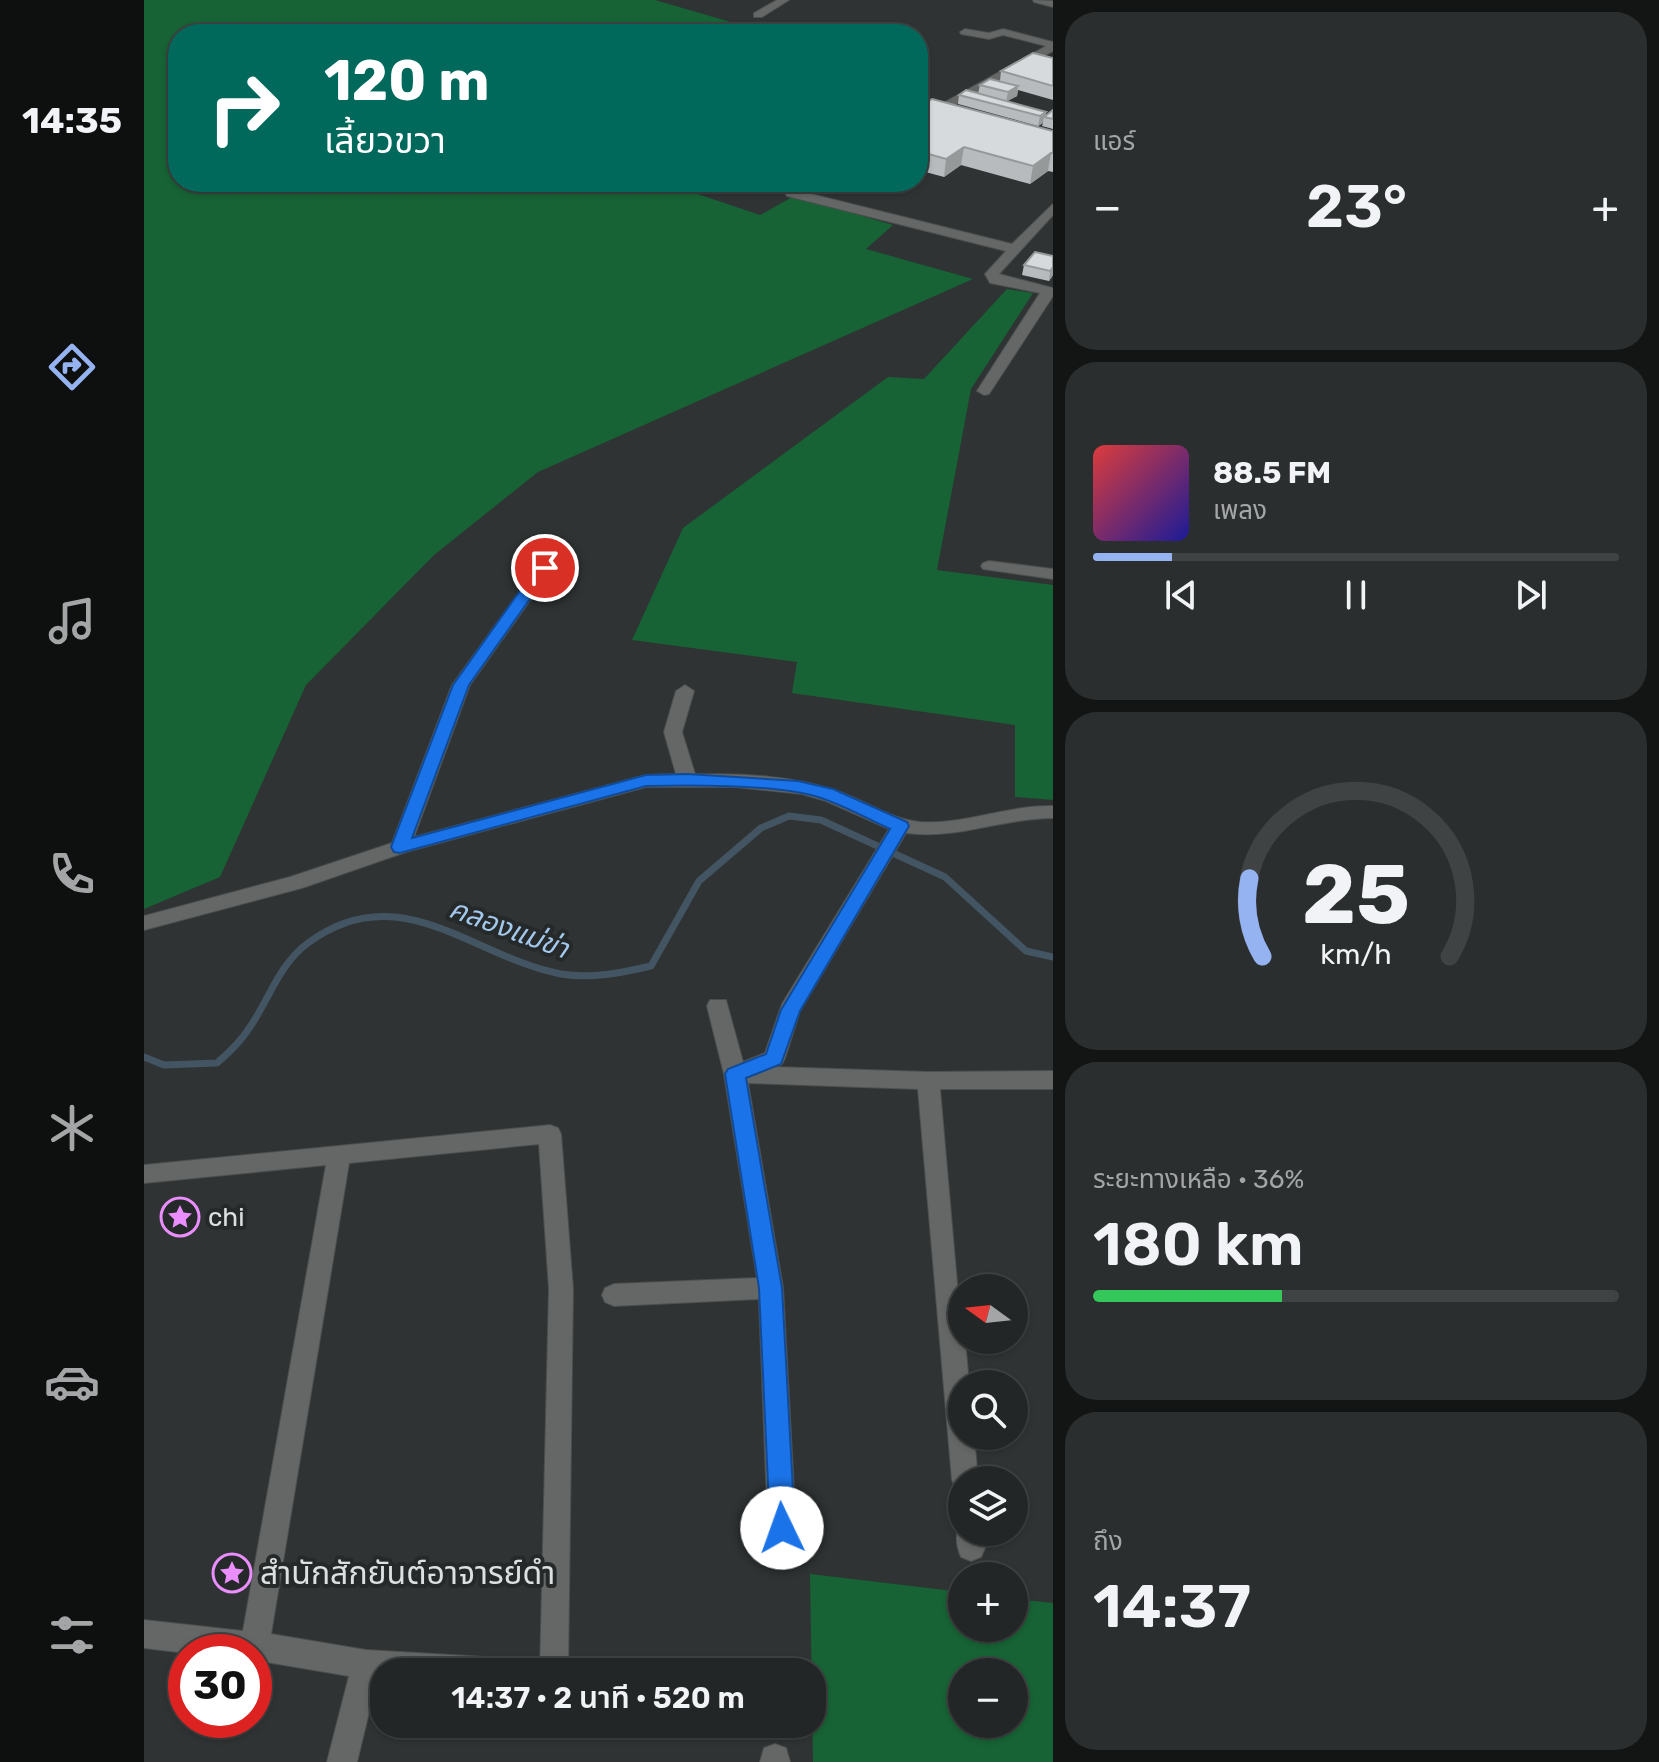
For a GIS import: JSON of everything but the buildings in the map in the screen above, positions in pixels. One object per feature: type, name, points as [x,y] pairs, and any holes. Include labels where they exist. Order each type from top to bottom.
[{"type":"street","points":[[758,15],[784,0]]},
{"type":"street","points":[[1038,0],[1052,3]]},
{"type":"street","points":[[965,32],[989,36],[1003,32],[1053,46]]},
{"type":"street","points":[[928,117],[1053,46]]},
{"type":"street","points":[[1032,58],[1053,64]]},
{"type":"street","points":[[946,107],[961,111]]},
{"type":"street","points":[[793,192],[1015,249]]},
{"type":"street","points":[[984,391],[1050,291],[995,280],[992,274],[1053,208]]},
{"type":"street","points":[[989,566],[1053,574]]},
{"type":"street","points":[[400,847],[461,685],[545,568]]},
{"type":"street","points":[[685,691],[673,732],[687,779]]},
{"type":"street","points":[[144,923],[295,883],[400,847],[646,781],[687,779],[798,787],[826,793],[897,832],[941,829],[1002,813],[1053,812]]},
{"type":"street","points":[[735,1074],[774,1058],[790,1010],[897,832]]},
{"type":"street","points":[[718,1006],[735,1074],[771,1288],[782,1528]]},
{"type":"street","points":[[735,1074],[928,1081],[1053,1080]]},
{"type":"street","points":[[928,1081],[964,1466]]},
{"type":"street","points":[[144,1174],[550,1134],[561,1289],[554,1658]]},
{"type":"street","points":[[257,1634],[339,1156]]},
{"type":"street","points":[[614,1295],[771,1288]]},
{"type":"street","points":[[144,1634],[168,1637]]},
{"type":"street","points":[[272,1649],[370,1664]]},
{"type":"street","points":[[342,1762],[366,1664]]},
{"type":"green space","points":[[144,0],[655,0],[738,24],[168,24],[168,192],[692,192],[760,215],[794,196],[893,225],[866,249],[973,279],[538,472],[434,555],[306,685],[220,877],[144,909]]},
{"type":"green space","points":[[1007,289],[1033,293],[971,389],[937,570],[1053,585],[1053,800],[1015,797],[1015,725],[792,693],[797,662],[632,640],[683,528],[888,377],[924,379]]},
{"type":"green space","points":[[810,1574],[948,1590],[948,1642],[1028,1642],[1028,1600],[1053,1603],[1053,1762],[813,1762],[813,1738],[826,1738],[826,1658],[811,1658]]},
{"type":"waterway","name":"คลองแม่ข่า","points":[[144,1057],[164,1065],[217,1063],[247,1032],[282,971],[298,951],[342,924],[374,917],[405,918],[436,927],[528,965],[561,974],[595,976],[651,966],[699,881],[761,828],[789,816],[821,820],[945,877],[1026,951],[1053,957]]},
{"type":"place","name":"chi","points":[[180,1217]]},
{"type":"place","name":"สำนักสักยันต์อาจารย์ดำ","points":[[232,1573]]},
{"type":"route","points":[[545,568],[513,608],[461,685],[400,847],[646,781],[687,779],[798,787],[826,793],[901,826],[790,1010],[774,1058],[735,1074],[771,1288],[782,1528]]}]
